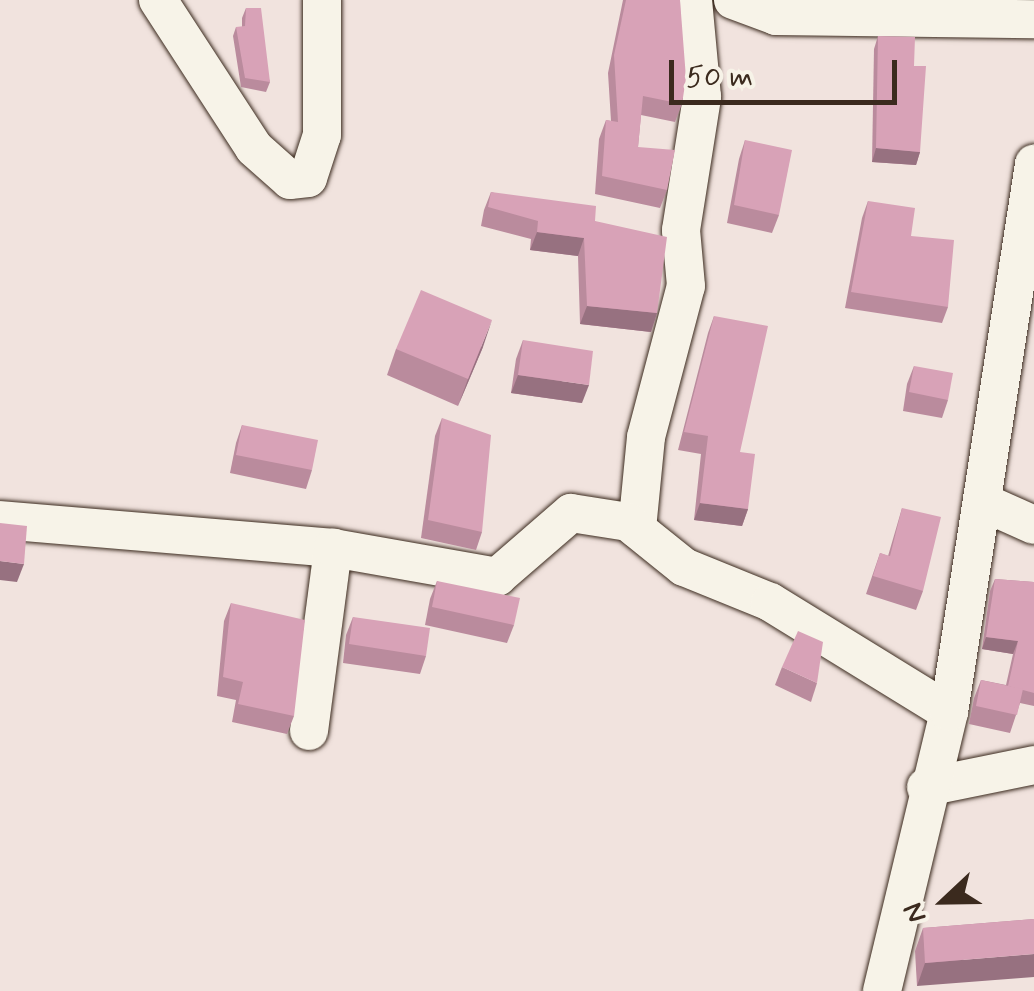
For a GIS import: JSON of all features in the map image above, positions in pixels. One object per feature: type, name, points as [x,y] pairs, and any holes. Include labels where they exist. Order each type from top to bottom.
[{"type":"street","points":[[158,0],[254,148],[290,180],[308,178],[322,135],[322,0]]},
{"type":"street","points":[[636,529],[646,437],[686,286],[681,230],[702,97],[693,0]]},
{"type":"street","points":[[733,0],[776,16],[1034,19]]},
{"type":"street","points":[[882,991],[926,787],[948,712],[987,504],[1034,164]]},
{"type":"street","points":[[987,504],[1034,525]]},
{"type":"street","points":[[0,520],[333,548],[497,576],[570,513],[636,529],[684,567],[770,602],[948,712]]},
{"type":"street","points":[[309,731],[333,548]]},
{"type":"street","points":[[926,787],[1034,765]]},
{"type":"building","points":[[626,0],[680,0],[686,78],[682,104],[643,96],[638,147],[675,150],[667,190],[602,176],[606,120],[618,122],[614,55]]},
{"type":"building","points":[[246,8],[261,8],[270,82],[245,78],[236,27],[245,26]]},
{"type":"building","points":[[878,36],[915,37],[914,66],[926,66],[920,152],[876,148]]},
{"type":"building","points":[[745,140],[792,150],[779,215],[734,205]]},
{"type":"building","points":[[491,192],[596,206],[595,221],[667,237],[657,313],[587,306],[584,238],[537,232],[538,221],[488,207]]},
{"type":"building","points":[[868,201],[915,208],[911,236],[954,240],[948,307],[851,292]]},
{"type":"building","points":[[421,290],[492,320],[468,379],[396,349]]},
{"type":"building","points":[[714,316],[768,326],[740,452],[755,454],[748,509],[700,503],[708,436],[684,432]]},
{"type":"building","points":[[523,340],[593,351],[589,385],[518,375]]},
{"type":"building","points":[[914,366],[953,373],[948,400],[909,392]]},
{"type":"building","points":[[442,418],[491,435],[482,532],[428,520]]},
{"type":"building","points":[[242,425],[318,440],[312,470],[236,455]]},
{"type":"building","points":[[902,508],[941,517],[923,591],[873,576],[880,553],[890,556]]},
{"type":"building","points":[[0,523],[27,526],[24,564],[0,561]]},
{"type":"building","points":[[995,579],[1034,582],[1034,693],[1008,686],[1018,641],[986,637]]},
{"type":"building","points":[[437,581],[520,598],[514,625],[432,607]]},
{"type":"building","points":[[231,603],[305,620],[294,716],[238,704],[243,682],[223,677]]},
{"type":"building","points":[[353,617],[430,628],[426,656],[349,644]]},
{"type":"building","points":[[798,631],[823,642],[817,683],[782,667]]},
{"type":"building","points":[[981,680],[1023,689],[1017,715],[976,706]]},
{"type":"building","points":[[1034,919],[1034,954],[925,963],[923,928]]}]
